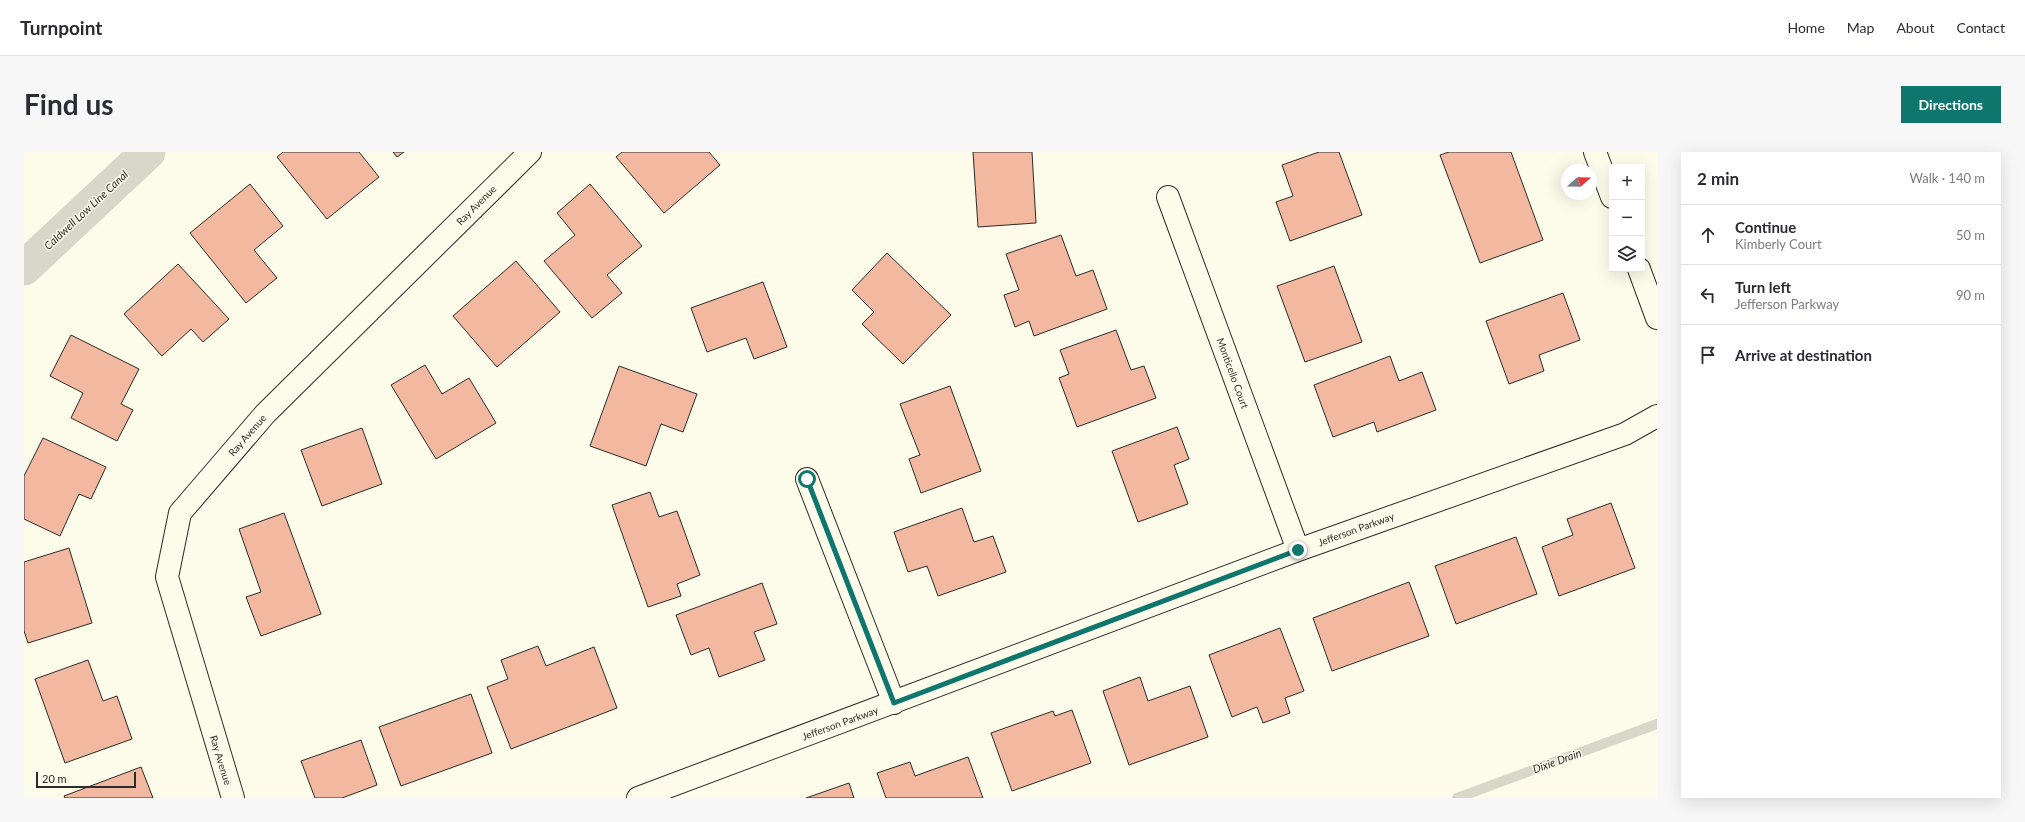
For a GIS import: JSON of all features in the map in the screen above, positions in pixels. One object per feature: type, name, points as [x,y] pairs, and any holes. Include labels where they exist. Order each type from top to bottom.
[{"type":"street","name":"Ray Avenue","points":[[233,798],[167,577],[180,513],[265,414],[530,152]]},
{"type":"street","points":[[1595,152],[1609,189]]},
{"type":"street","name":"Monticello Court","points":[[1168,197],[1298,550]]},
{"type":"street","points":[[1640,272],[1657,318]]},
{"type":"street","name":"Jefferson Parkway","points":[[638,798],[1298,550],[1627,432],[1657,416]]},
{"type":"street","points":[[807,479],[894,703]]},
{"type":"building","points":[[283,152],[359,152],[379,177],[327,219],[277,157]]},
{"type":"building","points":[[393,152],[404,152],[397,157]]},
{"type":"building","points":[[622,152],[709,152],[720,165],[664,213],[616,157]]},
{"type":"building","points":[[973,152],[1032,152],[1036,223],[978,227]]},
{"type":"building","points":[[1319,152],[1339,152],[1362,215],[1290,241],[1276,202],[1293,196],[1282,165]]},
{"type":"building","points":[[1449,152],[1511,152],[1543,240],[1480,263],[1440,155]]},
{"type":"building","points":[[250,184],[283,226],[254,250],[277,278],[246,303],[190,233]]},
{"type":"building","points":[[590,184],[642,246],[607,275],[622,293],[592,318],[544,261],[575,235],[557,213]]},
{"type":"building","points":[[1061,235],[1076,276],[1093,270],[1107,309],[1034,336],[1029,321],[1015,327],[1004,295],[1019,290],[1006,254]]},
{"type":"building","points":[[887,253],[951,315],[903,364],[862,324],[874,312],[852,290]]},
{"type":"building","points":[[516,261],[560,312],[497,367],[453,316]]},
{"type":"building","points":[[178,264],[229,319],[203,342],[191,329],[162,356],[124,314]]},
{"type":"building","points":[[1334,266],[1362,342],[1305,362],[1277,286]]},
{"type":"building","points":[[763,282],[787,347],[754,359],[746,338],[707,352],[691,308]]},
{"type":"building","points":[[1563,293],[1580,340],[1539,355],[1544,371],[1509,384],[1486,321]]},
{"type":"building","points":[[1116,330],[1131,370],[1144,366],[1156,398],[1077,427],[1059,378],[1069,374],[1060,350]]},
{"type":"building","points":[[71,335],[139,369],[121,404],[133,410],[117,441],[71,418],[83,393],[50,376]]},
{"type":"building","points":[[1390,356],[1399,381],[1422,372],[1436,410],[1377,432],[1374,422],[1333,437],[1314,385]]},
{"type":"building","points":[[425,365],[442,394],[469,378],[496,423],[436,459],[391,385]]},
{"type":"building","points":[[619,366],[697,394],[683,432],[661,424],[646,466],[590,446]]},
{"type":"building","points":[[950,386],[981,471],[921,493],[909,459],[920,455],[900,404]]},
{"type":"building","points":[[1177,427],[1189,459],[1174,465],[1188,504],[1138,522],[1112,451]]},
{"type":"building","points":[[362,428],[382,484],[322,506],[301,450]]},
{"type":"building","points":[[43,438],[106,467],[91,499],[79,494],[60,536],[24,519],[24,476]]},
{"type":"building","points":[[650,492],[659,517],[677,511],[700,575],[677,584],[681,596],[648,607],[612,505]]},
{"type":"building","points":[[1611,503],[1635,568],[1559,596],[1542,547],[1573,535],[1567,519]]},
{"type":"building","points":[[962,508],[974,542],[993,536],[1006,572],[938,596],[927,566],[908,572],[894,532]]},
{"type":"building","points":[[284,513],[321,614],[261,636],[246,597],[261,592],[239,529]]},
{"type":"building","points":[[1516,537],[1537,594],[1456,624],[1435,566]]},
{"type":"building","points":[[69,548],[92,623],[28,643],[24,631],[24,562]]},
{"type":"building","points":[[1409,582],[1429,636],[1332,671],[1313,618]]},
{"type":"building","points":[[762,583],[777,624],[754,632],[765,660],[719,677],[709,648],[691,655],[676,615]]},
{"type":"building","points":[[1280,628],[1304,691],[1285,698],[1290,713],[1263,723],[1257,707],[1232,717],[1209,655]]},
{"type":"building","points":[[538,646],[546,666],[594,647],[617,708],[511,749],[487,687],[508,679],[501,660]]},
{"type":"building","points":[[88,660],[103,701],[117,696],[132,739],[65,763],[35,679]]},
{"type":"building","points":[[1140,677],[1148,701],[1190,686],[1208,737],[1129,765],[1103,691]]},
{"type":"building","points":[[471,694],[492,753],[401,786],[379,727]]},
{"type":"building","points":[[1072,710],[1091,763],[1012,791],[991,733],[1053,711],[1055,716]]},
{"type":"building","points":[[361,740],[377,785],[342,798],[315,798],[301,761]]},
{"type":"building","points":[[968,757],[983,798],[886,798],[877,773],[910,762],[915,776]]},
{"type":"building","points":[[141,767],[153,798],[65,798],[64,796]]},
{"type":"building","points":[[849,783],[854,798],[806,798]]},
{"type":"waterway","name":"Caldwell Low Line Canal","points":[[24,268],[148,152]]},
{"type":"waterway","name":"Dixie Drain","points":[[1457,798],[1657,724]]},
{"type":"route","points":[[807,479],[894,703],[1298,550]]}]
